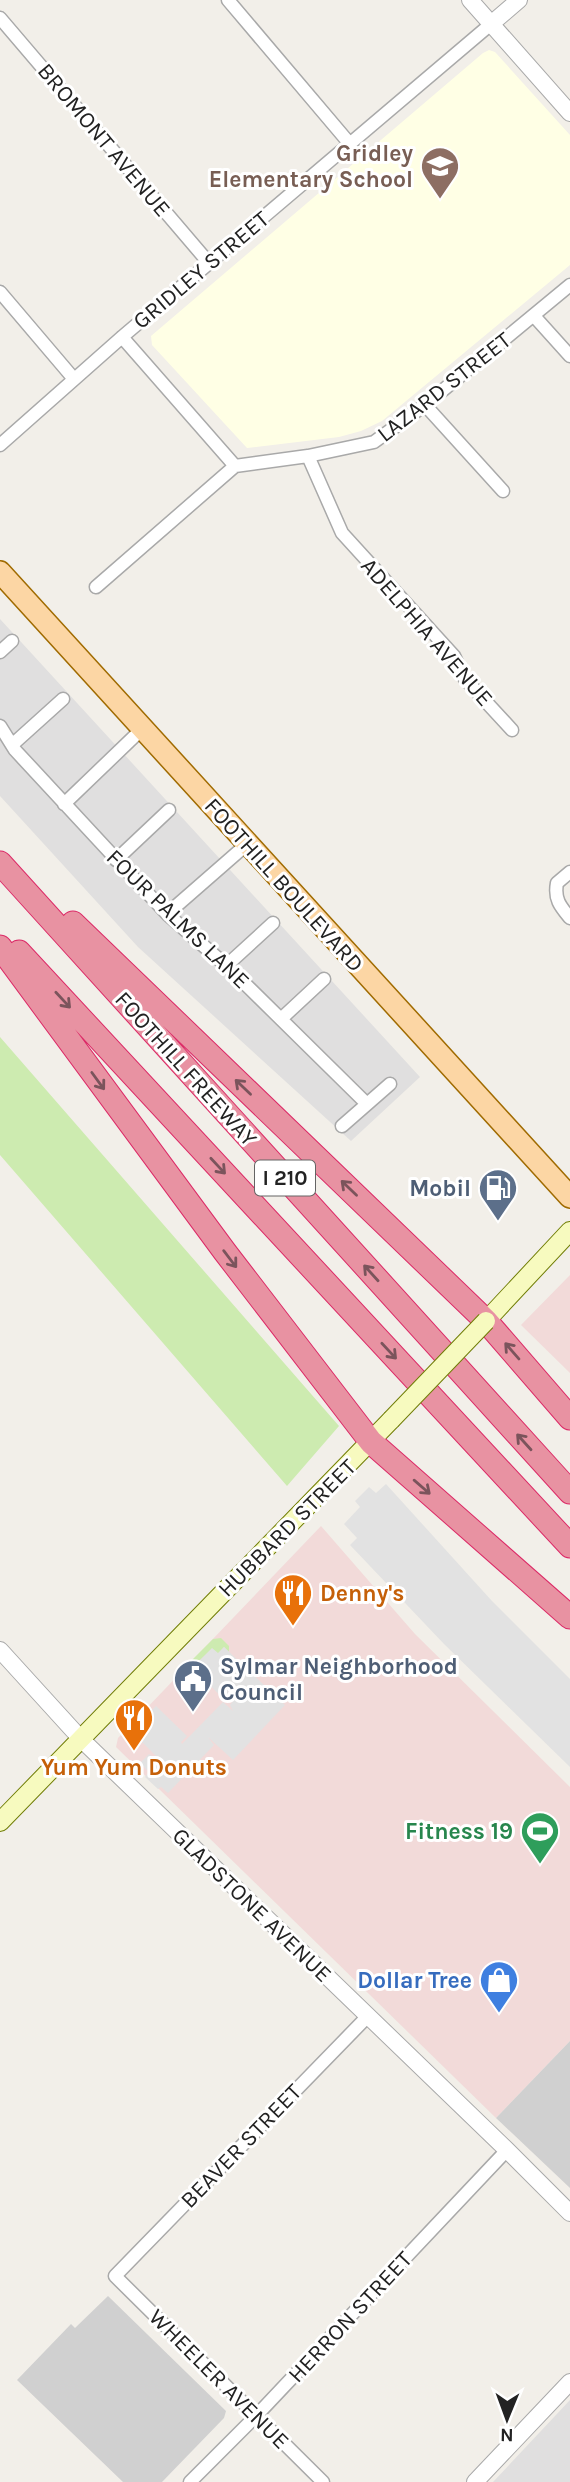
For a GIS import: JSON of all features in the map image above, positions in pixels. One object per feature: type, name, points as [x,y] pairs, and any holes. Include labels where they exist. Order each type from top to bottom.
[{"type":"highway","points":[[0,852],[485,1321],[570,1418]]},
{"type":"highway","name":"FOOTHILL FREEWAY","points":[[0,863],[570,1492]]},
{"type":"highway","name":"FOOTHILL FREEWAY","points":[[0,932],[570,1546]]},
{"type":"highway","points":[[0,947],[225,1252],[371,1442],[570,1617]]},
{"type":"main road","name":"FOOTHILL BOULEVARD","points":[[0,572],[246,845],[570,1197]]},
{"type":"main road","name":"HUBBARD STREET","points":[[0,1822],[371,1442],[570,1231]]},
{"type":"street","points":[[228,0],[350,144]]},
{"type":"street","points":[[470,0],[570,113]]},
{"type":"street","points":[[491,24],[519,0]]},
{"type":"street","name":"BROMONT AVENUE","points":[[0,18],[209,263]]},
{"type":"street","name":"GRIDLEY STREET","points":[[0,445],[122,337],[491,24]]},
{"type":"street","name":"LAZARD STREET","points":[[234,466],[308,456],[374,442],[425,405],[570,285]]},
{"type":"street","points":[[0,292],[74,379]]},
{"type":"street","points":[[534,316],[570,356]]},
{"type":"street","points":[[96,587],[234,466],[122,337]]},
{"type":"street","points":[[425,405],[503,491]]},
{"type":"street","name":"ADELPHIA AVENUE","points":[[308,456],[342,533],[454,656],[465,679],[512,730]]},
{"type":"street","points":[[0,652],[12,641]]},
{"type":"street","points":[[12,745],[63,699]]},
{"type":"street","name":"FOUR PALMS LANE","points":[[0,726],[12,745],[64,804],[167,915],[226,966],[367,1104]]},
{"type":"street","points":[[64,804],[142,729]]},
{"type":"street","points":[[116,860],[169,810]]},
{"type":"street","points":[[167,915],[246,845]]},
{"type":"street","points":[[570,872],[557,883],[556,894],[559,904],[570,918]]},
{"type":"street","points":[[226,966],[274,923]]},
{"type":"street","points":[[281,1019],[324,979]]},
{"type":"street","points":[[342,1126],[390,1084]]},
{"type":"street","name":"GLADSTONE AVENUE","points":[[0,1650],[81,1739],[570,2213]]},
{"type":"street","name":"BEAVER STREET","points":[[115,2276],[367,2017]]},
{"type":"street","name":"HERRON STREET","points":[[190,2482],[508,2150]]},
{"type":"street","name":"WHEELER AVENUE","points":[[115,2276],[323,2482]]},
{"type":"street","points":[[475,2482],[570,2382]]},
{"type":"shaded area","name":"Gridley Elementary School","points":[[489,50],[495,52],[570,135],[570,265],[382,421],[339,437],[247,448],[152,345],[151,336]]},
{"type":"shaded area","points":[[0,619],[420,1077],[351,1141],[138,947],[0,796]]},
{"type":"shaded area","points":[[570,1275],[570,1373],[521,1325]]},
{"type":"shaded area","points":[[386,1484],[492,1601],[570,1679],[570,1767],[444,1644],[350,1545],[357,1538],[344,1524],[360,1507],[355,1501],[369,1487],[376,1493]]},
{"type":"shaded area","points":[[321,1526],[415,1634],[570,1787],[570,2041],[496,2118],[116,1747],[118,1738]]},
{"type":"shaded area","points":[[224,1647],[285,1705],[233,1760],[208,1737],[214,1745],[168,1793],[161,1787],[158,1789],[145,1777],[149,1772],[140,1763],[149,1754],[158,1761],[159,1759],[129,1729],[146,1710],[150,1712],[156,1706],[187,1736],[182,1744],[223,1702],[233,1711],[230,1705],[236,1697],[233,1696],[227,1702],[198,1674],[204,1667],[199,1661],[212,1648],[218,1653]]},
{"type":"shaded area","points":[[570,2041],[570,2188],[496,2118]]},
{"type":"shaded area","points":[[108,2296],[226,2411],[224,2418],[162,2482],[123,2482],[17,2380],[71,2324],[75,2328]]},
{"type":"shaded area","points":[[570,2400],[570,2482],[493,2482]]},
{"type":"green space","points":[[0,1037],[339,1426],[287,1486],[0,1155]]},
{"type":"green space","points":[[221,1638],[229,1646],[229,1652],[224,1647],[218,1654],[212,1649],[199,1661],[205,1667],[198,1674],[188,1664],[213,1639]]},
{"type":"place","name":"Gridley Elementary School","points":[[440,200]]},
{"type":"place","name":"Mobil","points":[[498,1222]]},
{"type":"place","name":"Denny's","points":[[293,1627]]},
{"type":"place","name":"Sylmar Neighborhood Council","points":[[193,1713]]},
{"type":"place","name":"Yum Yum Donuts","points":[[134,1752]]},
{"type":"place","name":"Fitness 19","points":[[540,1865]]},
{"type":"place","name":"Dollar Tree","points":[[499,2014]]}]
